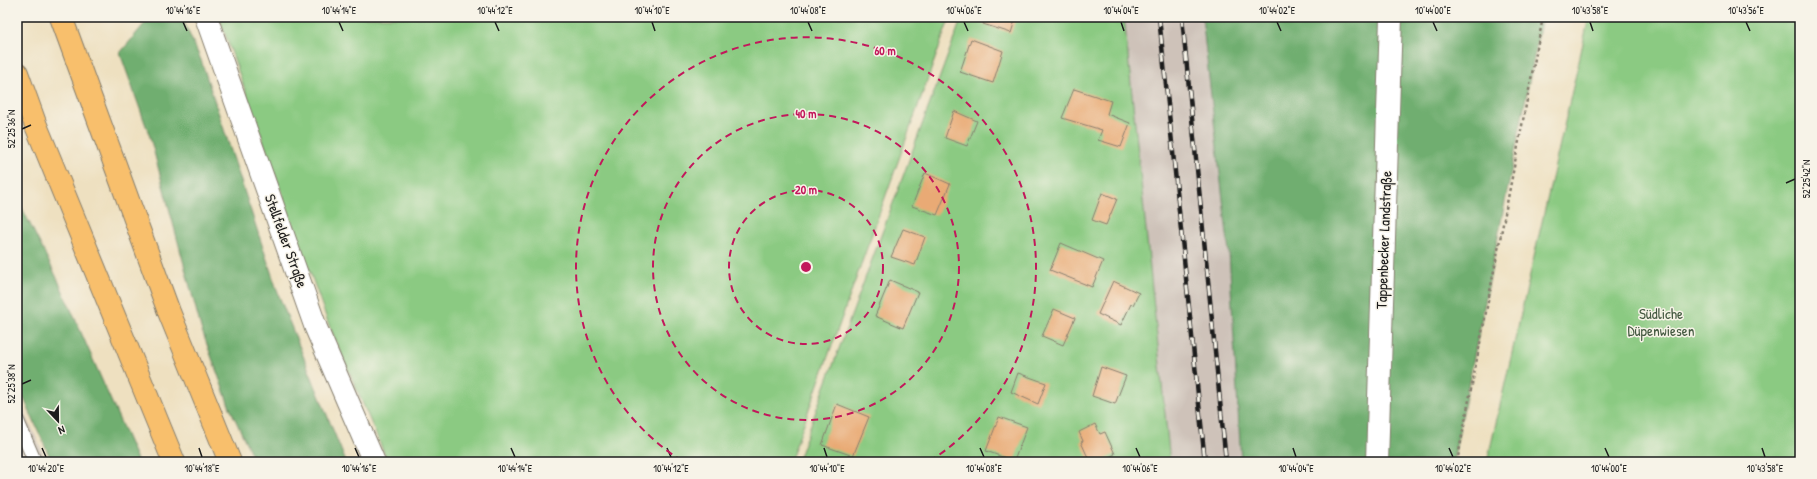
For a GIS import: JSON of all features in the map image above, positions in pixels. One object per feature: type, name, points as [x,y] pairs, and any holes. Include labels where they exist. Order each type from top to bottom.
[{"type":"highway","points":[[61,17],[169,312],[230,462]]},
{"type":"highway","points":[[17,73],[35,123],[174,462]]},
{"type":"street","name":"Stellfelder Straße","points":[[206,17],[316,328],[374,462]]},
{"type":"street","name":"Tappenbecker Landstraße","points":[[1377,462],[1391,17]]},
{"type":"lane","points":[[17,420],[35,462]]},
{"type":"path","points":[[1457,462],[1543,17]]},
{"type":"shaded area","points":[[1124,17],[1202,17],[1229,252],[1241,462],[1170,462]]},
{"type":"shaded area","points":[[17,394],[47,462],[17,462]]},
{"type":"green space","points":[[150,17],[182,18],[201,60],[279,296],[346,462],[255,462],[230,408],[201,328],[150,137],[120,53]]},
{"type":"green space","points":[[219,17],[950,17],[790,462],[388,462],[329,325]]},
{"type":"green space","points":[[962,17],[1124,17],[1170,462],[797,462]]},
{"type":"green space","points":[[1202,17],[1542,17],[1453,462],[1241,462],[1229,252]]},
{"type":"green space","name":"Südliche Düpenwiesen","points":[[1589,17],[1800,17],[1800,462],[1487,462]]},
{"type":"green space","points":[[17,198],[58,280],[138,462],[52,462],[17,383]]},
{"type":"building","points":[[985,17],[1016,17],[1011,33],[983,24]]},
{"type":"building","points":[[971,39],[1003,51],[993,83],[960,72]]},
{"type":"building","points":[[1074,89],[1111,101],[1107,114],[1130,123],[1121,147],[1098,140],[1102,130],[1062,118]]},
{"type":"building","points":[[954,111],[977,121],[967,146],[945,138]]},
{"type":"building","points":[[925,173],[950,184],[937,215],[912,206]]},
{"type":"building","points":[[1102,193],[1117,199],[1106,225],[1092,220]]},
{"type":"building","points":[[903,229],[925,237],[915,265],[891,257]]},
{"type":"building","points":[[1061,243],[1103,261],[1092,287],[1050,270]]},
{"type":"building","points":[[890,280],[918,292],[903,328],[875,316]]},
{"type":"building","points":[[1113,281],[1139,293],[1133,305],[1131,304],[1121,325],[1098,314]]},
{"type":"building","points":[[1054,309],[1075,318],[1063,345],[1042,336]]},
{"type":"building","points":[[1101,367],[1126,376],[1115,404],[1092,396]]},
{"type":"building","points":[[1018,373],[1046,383],[1038,404],[1011,392]]},
{"type":"building","points":[[837,404],[869,417],[853,456],[822,445]]},
{"type":"building","points":[[999,417],[1027,427],[1014,461],[986,451]]},
{"type":"building","points":[[1095,424],[1100,434],[1105,432],[1115,454],[1105,459],[1107,462],[1090,462],[1081,442],[1083,441],[1079,432]]},
{"type":"railway","points":[[1159,17],[1205,462]]},
{"type":"railway","points":[[1182,17],[1226,462]]}]
